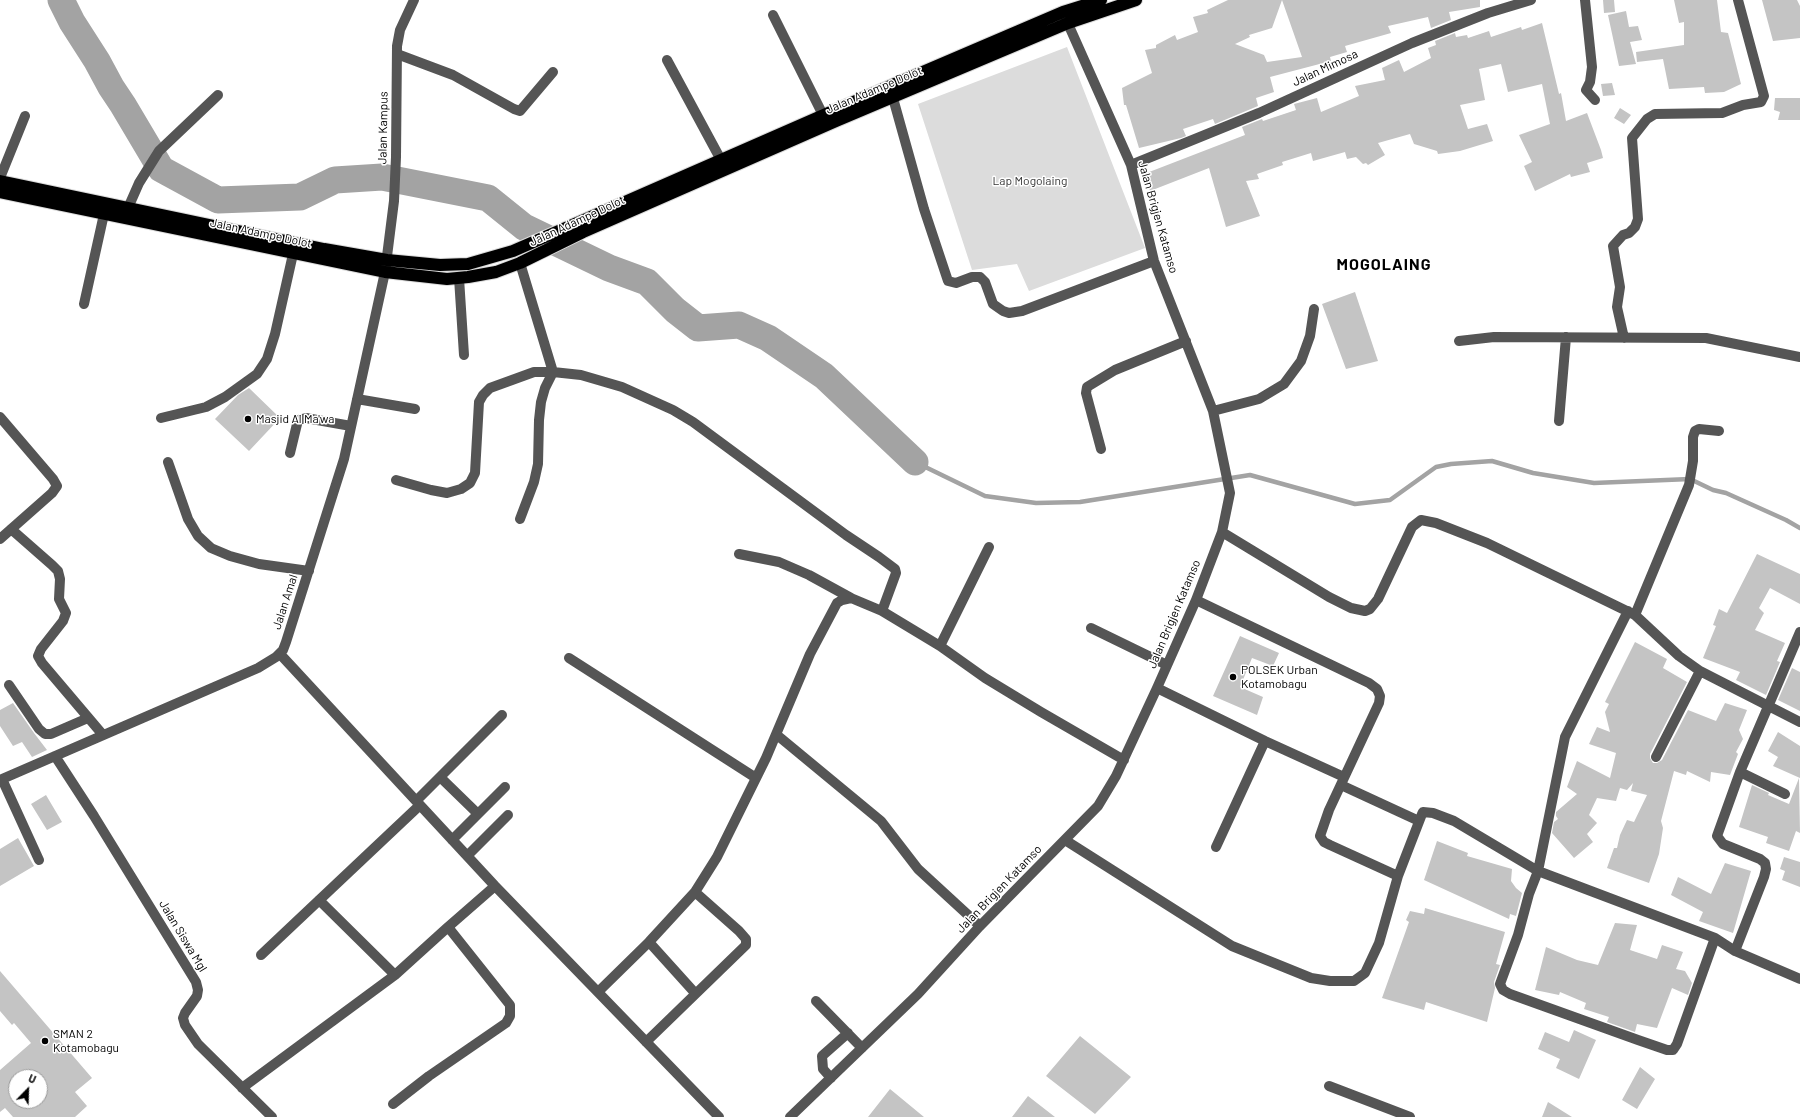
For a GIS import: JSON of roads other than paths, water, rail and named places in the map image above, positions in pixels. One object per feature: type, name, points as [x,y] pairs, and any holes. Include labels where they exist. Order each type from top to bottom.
[{"type":"highway","name":"Jalan Adampe Dolot","points":[[0,179],[308,246],[387,260],[440,265],[468,264],[513,251],[533,241],[579,227],[1065,17],[1101,0]]},
{"type":"highway","name":"Jalan Adampe Dolot","points":[[1065,17],[1136,0]]},
{"type":"highway","name":"Jalan Adampe Dolot","points":[[0,192],[385,272],[420,277],[447,279],[459,278],[496,272],[520,263],[540,253],[579,227],[721,160],[823,115],[892,91]]},
{"type":"street","name":"Jalan Kampus","points":[[387,260],[394,201],[397,54],[400,30],[414,0]]},
{"type":"street","name":"Jalan Mimosa","points":[[1131,165],[1259,113],[1412,43],[1488,13],[1531,0]]},
{"type":"street","points":[[1585,0],[1592,67],[1590,82],[1586,90],[1595,100]]},
{"type":"street","points":[[1624,338],[1617,307],[1620,287],[1613,246],[1623,235],[1629,233],[1635,227],[1638,219],[1632,138],[1647,119],[1655,114],[1722,113],[1743,105],[1753,105],[1761,102],[1764,96],[1738,0]]},
{"type":"street","points":[[772,15],[823,115]]},
{"type":"street","name":"Jalan Brigjen Katamso","points":[[790,1117],[918,994],[980,926],[1098,806],[1124,760],[1157,688],[1196,600],[1222,532],[1230,493],[1213,411],[1154,261],[1131,165],[1065,17]]},
{"type":"street","points":[[397,54],[453,75],[520,111],[553,72]]},
{"type":"street","points":[[667,60],[721,160]]},
{"type":"street","points":[[892,91],[924,209],[948,281],[956,283],[972,277],[980,277],[985,282],[993,304],[997,308],[1010,313],[1022,311],[1154,261]]},
{"type":"street","points":[[128,208],[139,183],[159,151],[218,95]]},
{"type":"street","points":[[0,179],[25,116]]},
{"type":"street","points":[[84,304],[104,214]]},
{"type":"street","points":[[161,418],[206,407],[225,397],[257,374],[267,359],[275,334],[293,254]]},
{"type":"street","name":"Jalan Amal","points":[[280,654],[286,642],[344,459],[387,260]]},
{"type":"street","points":[[520,263],[553,372],[545,388],[541,402],[538,464],[534,482],[520,519]]},
{"type":"street","points":[[459,278],[464,355]]},
{"type":"street","points":[[1213,411],[1259,399],[1284,384],[1301,361],[1310,336],[1314,309]]},
{"type":"street","points":[[1459,341],[1494,336],[1706,338],[1800,357]]},
{"type":"street","points":[[1559,421],[1566,337]]},
{"type":"street","points":[[1101,449],[1086,393],[1087,387],[1116,370],[1186,341]]},
{"type":"street","points":[[396,480],[447,493],[461,490],[470,483],[475,473],[479,402],[490,388],[534,372],[553,372],[581,376],[622,387],[673,410],[693,422],[895,569],[896,573],[882,611]]},
{"type":"street","points":[[357,399],[414,409]]},
{"type":"street","points":[[0,417],[53,479],[57,486],[0,538]]},
{"type":"street","points":[[290,453],[298,420],[306,418],[351,426]]},
{"type":"street","points":[[1714,938],[1677,1044],[1673,1050],[1667,1050],[1510,994],[1503,990],[1500,984],[1518,936],[1529,894],[1538,871],[1565,737],[1632,613],[1689,485],[1692,470],[1693,437],[1695,431],[1699,429],[1719,431]]},
{"type":"street","points":[[168,462],[188,520],[198,536],[211,548],[230,556],[259,564],[309,571]]},
{"type":"street","points":[[1222,532],[1329,597],[1351,608],[1365,611],[1370,609],[1378,599],[1412,526],[1421,520],[1428,520],[1487,543],[1632,613],[1679,656],[1700,671],[1800,722]]},
{"type":"street","points":[[11,529],[58,572],[60,579],[59,599],[66,613],[63,621],[41,649],[38,656],[103,735]]},
{"type":"street","points":[[940,646],[989,548]]},
{"type":"street","points":[[739,554],[779,562],[826,583],[851,598],[882,611],[940,646],[1041,712],[1124,760]]},
{"type":"street","points":[[598,992],[649,942],[695,892],[724,846],[777,735],[810,654],[823,627],[837,603],[851,598]]},
{"type":"street","points":[[1196,600],[1377,688],[1380,696],[1379,703],[1343,781],[1320,836],[1321,839],[1338,849],[1398,876]]},
{"type":"street","points":[[1091,628],[1167,665]]},
{"type":"street","points":[[1735,951],[1766,869],[1765,862],[1723,844],[1716,836],[1740,772],[1800,632]]},
{"type":"street","points":[[39,860],[1,780],[258,668],[280,654],[495,886],[719,1117]]},
{"type":"street","points":[[568,658],[756,778]]},
{"type":"street","points":[[1656,756],[1700,671]]},
{"type":"street","points":[[9,685],[39,729],[45,734],[51,734],[88,718]]},
{"type":"street","points":[[1157,688],[1265,741],[1419,821]]},
{"type":"street","points":[[261,955],[418,803],[440,777],[502,715]]},
{"type":"street","points":[[777,735],[881,821],[918,869],[980,926]]},
{"type":"street","points":[[1216,847],[1265,741]]},
{"type":"street","name":"Jalan Siswa Mgl","points":[[55,756],[94,816],[196,982],[198,990],[197,996],[185,1012],[183,1018],[185,1025],[198,1044],[272,1117]]},
{"type":"street","points":[[1740,772],[1786,794]]},
{"type":"street","points":[[440,777],[478,814]]},
{"type":"street","points":[[452,840],[505,788]]},
{"type":"street","points":[[1064,840],[1232,946],[1311,978],[1330,981],[1354,982],[1365,973],[1379,943],[1398,876],[1422,814],[1427,812],[1454,821],[1538,871],[1714,938],[1735,951],[1800,979]]},
{"type":"street","points":[[467,856],[508,815]]},
{"type":"street","points":[[242,1088],[395,975],[495,886]]},
{"type":"street","points":[[646,1042],[746,945],[746,942],[739,931],[695,892]]},
{"type":"street","points":[[319,900],[395,975]]},
{"type":"street","points":[[393,1104],[429,1076],[506,1023],[510,1016],[510,1005],[448,927]]},
{"type":"street","points":[[649,942],[695,993]]},
{"type":"street","points":[[816,1001],[862,1048]]},
{"type":"street","points":[[831,1078],[823,1069],[822,1056],[848,1032]]},
{"type":"street","points":[[1329,1086],[1410,1117]]},
{"type":"waterway","points":[[61,0],[72,22],[161,169],[218,200],[300,197],[335,180],[382,177],[488,198],[524,227],[609,268],[647,282],[675,310],[698,328],[739,325],[768,338],[824,376],[915,462]]},
{"type":"waterway","points":[[915,462],[985,496],[1036,503],[1080,502],[1250,475],[1355,504],[1390,500],[1436,467],[1451,464],[1492,461],[1533,473],[1594,483],[1690,479],[1713,490],[1726,493],[1786,520],[1800,528]]},
{"type":"place","name":"Masjid Al Ma'wa","points":[[248,419]]},
{"type":"place","name":"POLSEK Urban Kotamobagu","points":[[1233,677]]},
{"type":"place","name":"SMAN 2 Kotamobagu","points":[[45,1041]]},
{"type":"district","name":"MOGOLAING","points":[[1384,265]]},
{"type":"park label","name":"Lap Mogolaing","points":[[1030,181]]}]
